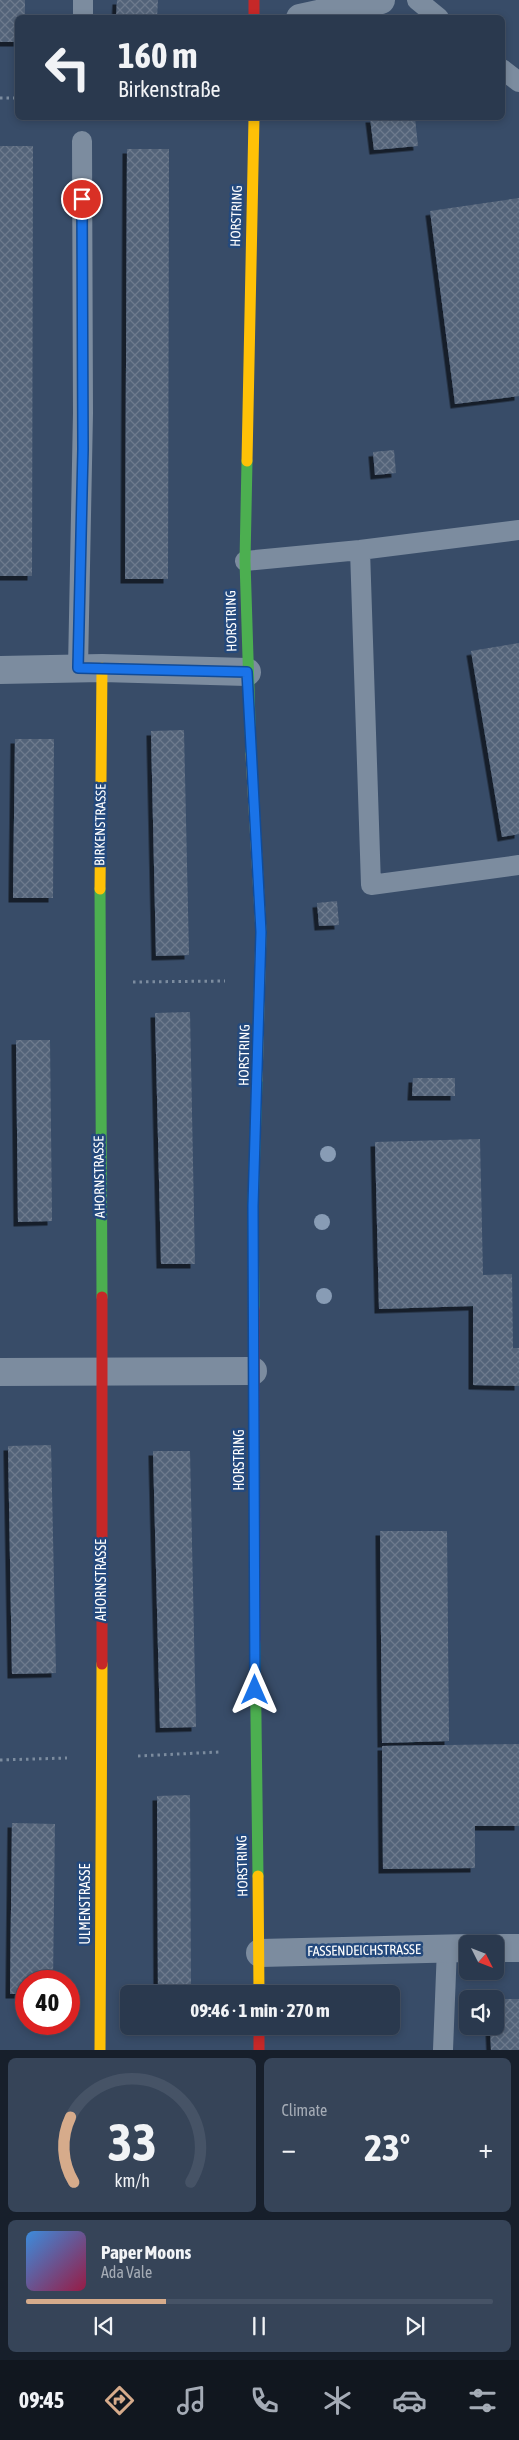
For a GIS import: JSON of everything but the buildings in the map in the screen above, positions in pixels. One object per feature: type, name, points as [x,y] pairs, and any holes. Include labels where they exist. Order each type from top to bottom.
[{"type":"street","points":[[254,0],[254,15]]},
{"type":"street","points":[[314,15],[381,0]]},
{"type":"street","name":"HORSTRING","points":[[254,120],[245,561],[247,672],[261,932],[253,1206],[259,1985]]},
{"type":"street","points":[[0,670],[90,668],[247,672]]},
{"type":"street","name":"BIRKENSTRASSE","points":[[90,668],[98,982]]},
{"type":"street","name":"AHORNSTRASSE","points":[[98,982],[102,1373],[100,1757]]},
{"type":"street","points":[[0,1372],[253,1371]]},
{"type":"street","name":"ULMENSTRASSE","points":[[100,1757],[100,2050]]},
{"type":"street","name":"FASSENDEICHSTRASSE","points":[[260,1953],[457,1948]]},
{"type":"street","points":[[504,1948],[519,1948]]},
{"type":"street","points":[[259,2035],[259,2050]]},
{"type":"lane","points":[[82,0],[83,15]]},
{"type":"lane","points":[[417,0],[434,15]]},
{"type":"lane","points":[[505,71],[519,82]]},
{"type":"lane","name":"BIRKENSTRASSE","points":[[82,141],[83,433],[90,668]]},
{"type":"lane","points":[[245,561],[360,550],[519,530]]},
{"type":"lane","points":[[360,550],[371,885],[519,865]]},
{"type":"lane","points":[[443,2050],[457,1948]]},
{"type":"path","points":[[0,98],[15,98]]},
{"type":"path","points":[[98,982],[260,980]]},
{"type":"path","points":[[0,1760],[256,1750]]},
{"type":"traffic: fast","points":[[247,461],[245,561],[251,754]]},
{"type":"traffic: fast","points":[[100,889],[102,1297]]},
{"type":"traffic: fast","points":[[254,1308],[253,1207],[257,1080]]},
{"type":"traffic: fast","points":[[255,1642],[258,1876]]},
{"type":"traffic: slow","points":[[247,461],[254,120]]},
{"type":"traffic: slow","points":[[100,889],[102,668]]},
{"type":"traffic: slow","points":[[251,754],[261,932],[257,1080]]},
{"type":"traffic: slow","points":[[100,2050],[102,1664]]},
{"type":"traffic: slow","points":[[258,1876],[259,1985]]},
{"type":"traffic: jam","points":[[254,0],[254,15]]},
{"type":"traffic: jam","points":[[102,1297],[102,1664]]},
{"type":"traffic: jam","points":[[254,1308],[255,1642]]},
{"type":"traffic: jam","points":[[259,2035],[259,2050]]},
{"type":"route","points":[[82,199],[83,449],[78,668],[247,672],[261,932],[253,1206],[255,1690]]}]
